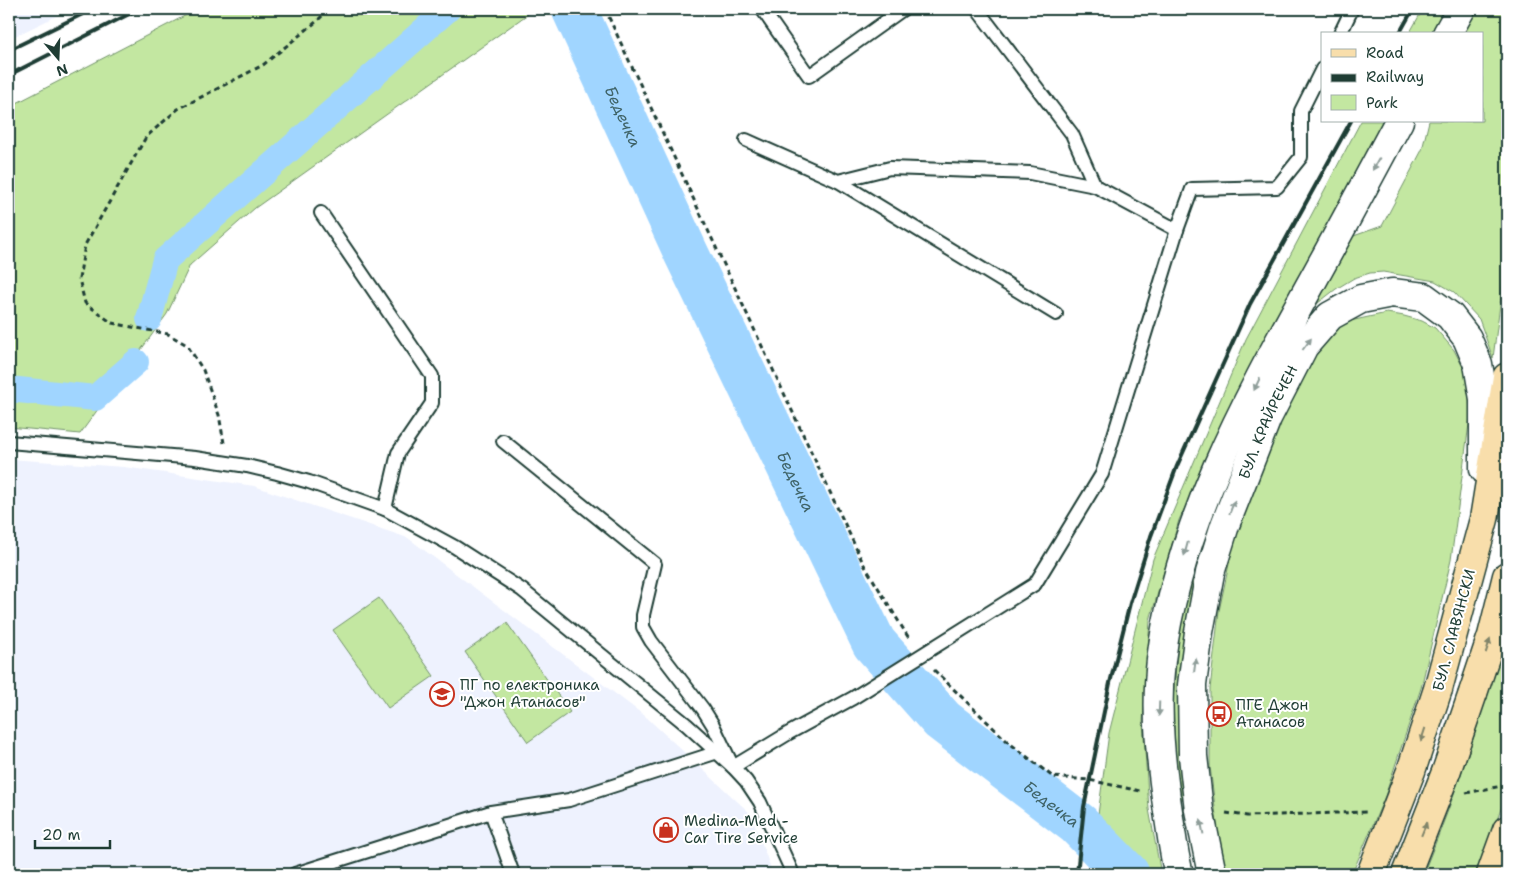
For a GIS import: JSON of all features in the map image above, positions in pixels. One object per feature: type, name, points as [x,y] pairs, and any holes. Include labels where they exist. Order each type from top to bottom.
[{"type":"main road","points":[[1448,32],[1461,9]]},
{"type":"main road","name":"БУЛ. КРАЙРЕЧЕН","points":[[1179,874],[1166,799],[1159,722],[1161,661],[1174,593],[1188,540],[1209,485],[1262,372],[1398,122]]},
{"type":"main road","name":"БУЛ. КРАЙРЕЧЕН","points":[[1212,874],[1199,810],[1193,756],[1192,685],[1210,573],[1225,525],[1267,418],[1304,346],[1330,316],[1361,299],[1392,292],[1424,298],[1450,316],[1467,338],[1478,364],[1484,399],[1484,519]]},
{"type":"main road","name":"БУЛ. СЛАВЯНСКИ","points":[[1371,874],[1411,771],[1438,688],[1484,519],[1507,377]]},
{"type":"main road","points":[[1406,874],[1446,772],[1473,693],[1492,636],[1507,576]]},
{"type":"main road","points":[[1491,874],[1507,830]]},
{"type":"lane","points":[[762,9],[809,76],[903,9]]},
{"type":"lane","points":[[978,9],[1072,134],[1095,186]]},
{"type":"lane","points":[[1341,32],[1352,9]]},
{"type":"lane","points":[[733,767],[789,733],[853,698],[1035,584],[1102,474],[1177,230],[1192,189],[1277,187],[1301,157],[1302,111],[1321,71]]},
{"type":"lane","points":[[746,140],[838,181],[1056,314]]},
{"type":"lane","points":[[838,181],[890,168],[1030,173],[1095,186],[1177,230]]},
{"type":"lane","points":[[321,213],[432,376],[432,404],[398,453],[385,509]]},
{"type":"lane","points":[[503,441],[655,564],[642,615],[643,627],[651,641],[703,709],[713,725],[733,767]]},
{"type":"lane","points":[[9,442],[195,458],[277,473],[309,482],[385,509],[456,547],[522,590],[718,752],[746,781],[760,802],[793,874]]},
{"type":"lane","points":[[295,874],[491,812],[569,800],[718,752]]},
{"type":"lane","points":[[491,812],[513,874]]},
{"type":"path","points":[[228,463],[219,415],[203,370],[187,345],[168,334],[112,323],[86,303],[79,279],[85,245],[146,137],[178,109],[263,65],[316,22],[329,9]]},
{"type":"path","points":[[604,9],[863,564],[920,657],[1008,742],[1053,777],[1090,780],[1118,785],[1166,799]]},
{"type":"path","points":[[1459,794],[1507,785]]},
{"type":"path","points":[[1199,810],[1247,816],[1373,812]]},
{"type":"shaded area","points":[[9,9],[71,9],[9,39]]},
{"type":"shaded area","points":[[9,459],[124,467],[254,486],[408,538],[645,716],[751,814],[773,874],[9,874]]},
{"type":"green space","points":[[198,9],[535,9],[255,208],[190,265],[167,314],[80,434],[9,427],[9,107]]},
{"type":"green space","points":[[1423,9],[1447,9],[1435,32],[1410,32]]},
{"type":"green space","points":[[1472,9],[1507,9],[1507,251],[1493,358],[1479,319],[1454,292],[1435,281],[1383,272],[1370,273],[1354,278],[1318,303],[1303,324],[1267,389],[1221,492],[1205,545],[1180,752],[1183,799],[1177,799],[1173,699],[1186,589],[1228,454],[1348,238],[1382,226],[1422,150],[1429,122],[1484,122],[1484,32],[1465,32]]},
{"type":"green space","points":[[1360,122],[1385,122],[1259,355],[1179,520],[1150,620],[1143,722],[1149,809],[1161,874],[1090,874],[1109,733],[1153,559],[1246,339]]},
{"type":"green space","points":[[1387,313],[1422,321],[1435,328],[1454,350],[1468,377],[1470,416],[1451,560],[1421,688],[1385,796],[1352,874],[1227,874],[1218,832],[1210,766],[1210,689],[1219,611],[1235,536],[1278,420],[1328,333],[1350,321]]},
{"type":"green space","points":[[379,598],[434,676],[388,708],[333,630]]},
{"type":"green space","points":[[507,623],[570,712],[528,742],[465,652]]},
{"type":"green space","points":[[1507,626],[1507,792],[1478,874],[1423,874],[1469,752]]},
{"type":"waterway","points":[[149,319],[165,260],[448,9]]},
{"type":"waterway","name":"Бедечка","points":[[574,9],[686,253],[874,643],[942,720],[1078,824],[1127,874]]},
{"type":"waterway","points":[[9,389],[95,398],[136,362]]},
{"type":"railway","points":[[9,50],[93,9]]},
{"type":"railway","points":[[9,75],[139,9]]},
{"type":"railway","points":[[1400,32],[1413,9]]},
{"type":"railway","points":[[1077,874],[1084,807],[1110,683],[1130,603],[1151,536],[1177,466],[1250,304],[1350,122]]},
{"type":"place","name":"ПГ по електроника \"Джон Атанасов\"","points":[[442,694]]},
{"type":"place","name":"ПГЕ Джон Атанасов","points":[[1219,714]]},
{"type":"place","name":"Medina-Med - Car Tire Service","points":[[666,830]]}]
